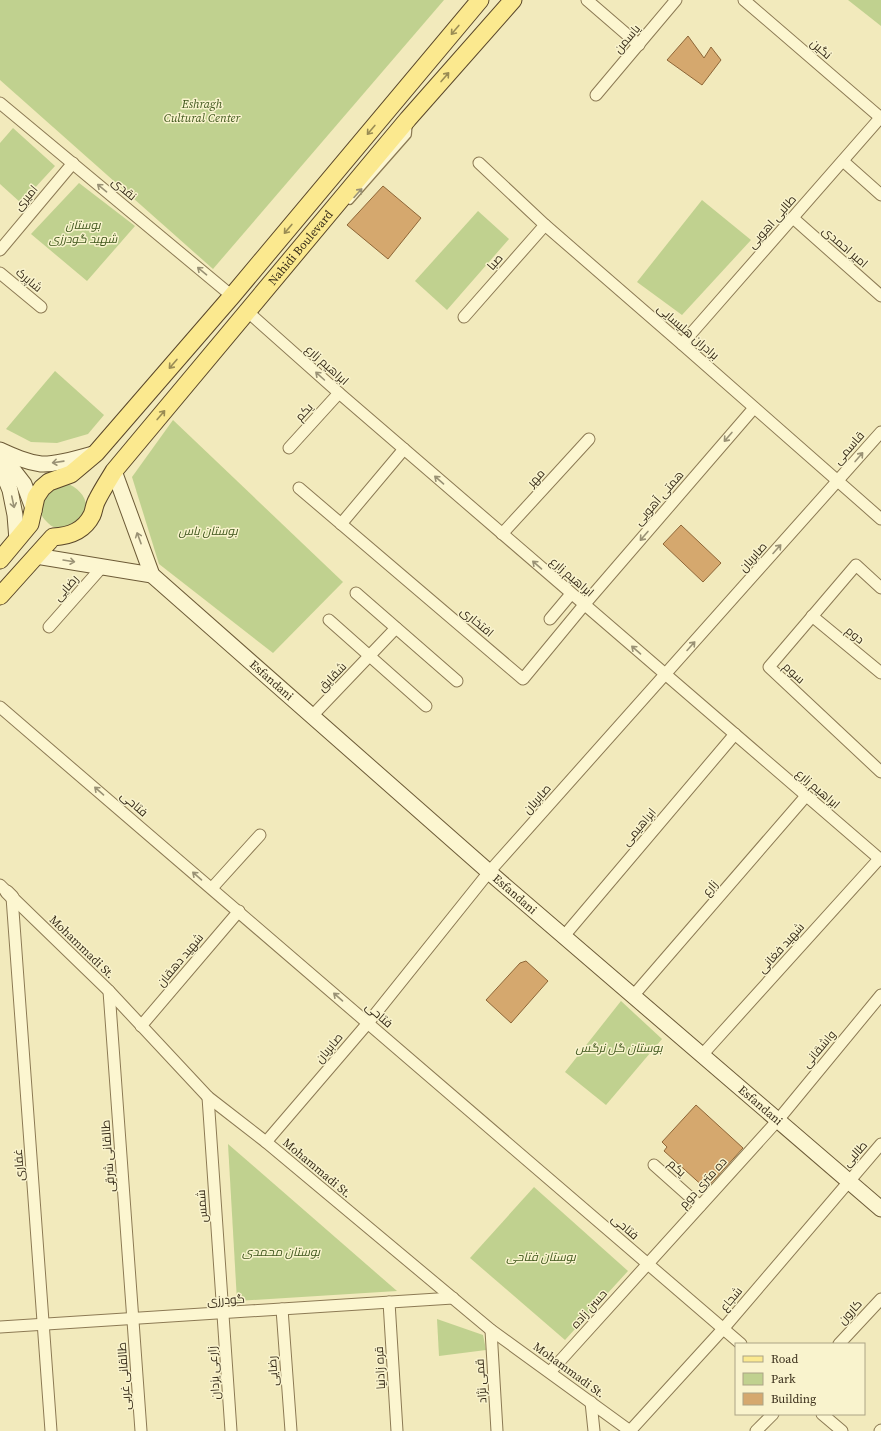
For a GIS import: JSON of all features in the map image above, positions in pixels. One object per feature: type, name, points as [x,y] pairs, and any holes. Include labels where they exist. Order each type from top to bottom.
[{"type":"main road","name":"Nahidi Boulevard","points":[[34,511],[36,497],[42,488],[49,482],[71,474],[96,453],[232,296],[480,0]]},
{"type":"main road","name":"Nahidi Boulevard","points":[[36,556],[54,537],[66,536],[85,525],[92,515],[96,502],[114,471],[408,119],[513,0]]},
{"type":"main road","points":[[220,310],[220,324],[224,327],[236,326]]},
{"type":"main road","points":[[199,334],[205,334],[211,338],[214,348],[212,354]]},
{"type":"main road","points":[[0,450],[21,460],[43,464],[65,461],[96,453]]},
{"type":"main road","points":[[0,453],[24,484],[34,511],[30,524],[0,560]]},
{"type":"main road","points":[[0,466],[10,490],[18,540]]},
{"type":"main road","points":[[0,596],[36,556],[152,575],[114,471]]},
{"type":"main road","name":"Esfandani","points":[[152,575],[489,872],[881,1209]]},
{"type":"street","points":[[587,0],[639,45]]},
{"type":"street","name":"نگین","points":[[744,0],[881,117]]},
{"type":"street","name":"یاسمن","points":[[596,95],[639,45],[673,1]]},
{"type":"street","name":"نقدی","points":[[0,103],[232,296]]},
{"type":"street","name":"طالبی اهویی","points":[[682,344],[881,117]]},
{"type":"street","points":[[843,161],[881,194]]},
{"type":"street","name":"امیری","points":[[0,250],[72,163]]},
{"type":"street","name":"برادران هلیسایی","points":[[479,163],[545,225],[881,519]]},
{"type":"street","name":"امیر احمدی","points":[[793,218],[881,296]]},
{"type":"street","name":"صبا","points":[[464,317],[545,225]]},
{"type":"street","name":"شاپرک","points":[[0,273],[41,307]]},
{"type":"street","name":"ابراهیم زارع","points":[[248,312],[339,393],[880,860]]},
{"type":"street","name":"یکم","points":[[289,448],[339,393]]},
{"type":"street","name":"همتی آهویی","points":[[584,605],[754,408]]},
{"type":"street","name":"قاسمی","points":[[837,482],[881,432]]},
{"type":"street","name":"مهر","points":[[502,534],[589,439]]},
{"type":"street","points":[[341,524],[404,449]]},
{"type":"street","name":"صابریان","points":[[266,1142],[368,1023],[489,872],[837,482]]},
{"type":"street","name":"افتخاری","points":[[299,488],[523,679],[584,605]]},
{"type":"street","name":"سوم","points":[[881,588],[856,565],[769,667],[881,772]]},
{"type":"street","name":"رضایی","points":[[49,627],[102,567]]},
{"type":"street","points":[[356,593],[457,681]]},
{"type":"street","points":[[550,619],[572,594]]},
{"type":"street","name":"دوم","points":[[812,616],[881,673]]},
{"type":"street","points":[[329,620],[426,706]]},
{"type":"street","name":"شقایق","points":[[312,716],[396,628]]},
{"type":"street","name":"فتاحی","points":[[0,707],[740,1343]]},
{"type":"street","name":"ابراهیمی","points":[[564,936],[735,734]]},
{"type":"street","name":"زارع","points":[[633,996],[806,796]]},
{"type":"street","points":[[212,888],[260,835]]},
{"type":"street","name":"شهید فغانی","points":[[702,1055],[880,860]]},
{"type":"street","name":"Mohammadi St.","points":[[5,891],[109,991],[208,1097],[266,1142],[491,1330],[630,1431]]},
{"type":"street","name":"غفاری","points":[[5,891],[44,1324],[51,1431]]},
{"type":"street","name":"شهید دهقان","points":[[141,1026],[239,911]]},
{"type":"street","name":"طالقانی شرقی","points":[[109,991],[133,1319]]},
{"type":"street","name":"واشقانی","points":[[778,1120],[881,995]]},
{"type":"street","name":"شمس","points":[[208,1097],[222,1313]]},
{"type":"street","name":"ده متری دوم","points":[[648,1264],[778,1120]]},
{"type":"street","name":"طالبی","points":[[848,1181],[881,1144]]},
{"type":"street","name":"یکم","points":[[654,1165],[700,1206]]},
{"type":"street","name":"شجاع","points":[[630,1431],[723,1329],[848,1181]]},
{"type":"street","name":"حسن زاده","points":[[550,1372],[648,1264]]},
{"type":"street","name":"گودرزی","points":[[0,1327],[453,1298]]},
{"type":"street","name":"کارون","points":[[840,1343],[881,1299]]},
{"type":"street","name":"قره زادنیا","points":[[389,1302],[397,1431]]},
{"type":"street","name":"رضایی","points":[[282,1309],[291,1431]]},
{"type":"street","name":"زارعی یزدان","points":[[222,1313],[231,1431]]},
{"type":"street","name":"طالقانی غربی","points":[[133,1319],[141,1431]]},
{"type":"street","name":"قمی نژاد","points":[[491,1330],[497,1431]]},
{"type":"street","points":[[591,1402],[594,1431]]},
{"type":"street","points":[[756,1431],[772,1415]]},
{"type":"street","points":[[823,1415],[842,1431]]},
{"type":"lane","points":[[345,207],[408,135],[410,127],[408,119]]},
{"type":"lane","points":[[318,228],[334,216]]},
{"type":"green space","name":"Eshragh Cultural Center","points":[[0,0],[444,0],[213,269],[0,80]]},
{"type":"green space","points":[[848,0],[881,0],[881,26]]},
{"type":"green space","points":[[13,128],[55,166],[21,203],[0,184],[0,143]]},
{"type":"green space","name":"بوستان شهید گودرزی","points":[[79,183],[135,226],[87,281],[31,234]]},
{"type":"green space","points":[[702,200],[751,240],[682,315],[637,282]]},
{"type":"green space","points":[[478,211],[509,239],[447,310],[415,281]]},
{"type":"green space","points":[[55,371],[104,415],[88,434],[57,443],[31,442],[6,429]]},
{"type":"green space","name":"بوستان یاس","points":[[173,420],[343,582],[273,653],[159,564],[132,477]]},
{"type":"green space","points":[[66,483],[76,488],[80,492],[86,506],[83,517],[78,521],[69,526],[58,528],[51,526],[44,519],[41,513],[41,507],[46,491]]},
{"type":"green space","name":"بوستان گل نرگس","points":[[621,1001],[662,1039],[606,1105],[565,1072]]},
{"type":"green space","name":"بوستان محمدی","points":[[228,1144],[397,1291],[237,1301]]},
{"type":"green space","name":"بوستان فتاحی","points":[[534,1187],[628,1271],[565,1340],[470,1258]]},
{"type":"green space","points":[[437,1319],[483,1335],[486,1350],[439,1356]]},
{"type":"building","points":[[688,36],[704,58],[711,47],[721,60],[702,85],[667,60]]},
{"type":"building","points":[[383,186],[421,218],[388,259],[347,225]]},
{"type":"building","points":[[681,525],[721,563],[703,582],[663,544]]},
{"type":"building","points":[[526,961],[548,981],[511,1023],[486,1000],[520,963]]},
{"type":"building","points":[[696,1105],[743,1148],[706,1189],[664,1151],[667,1147],[662,1142]]}]
